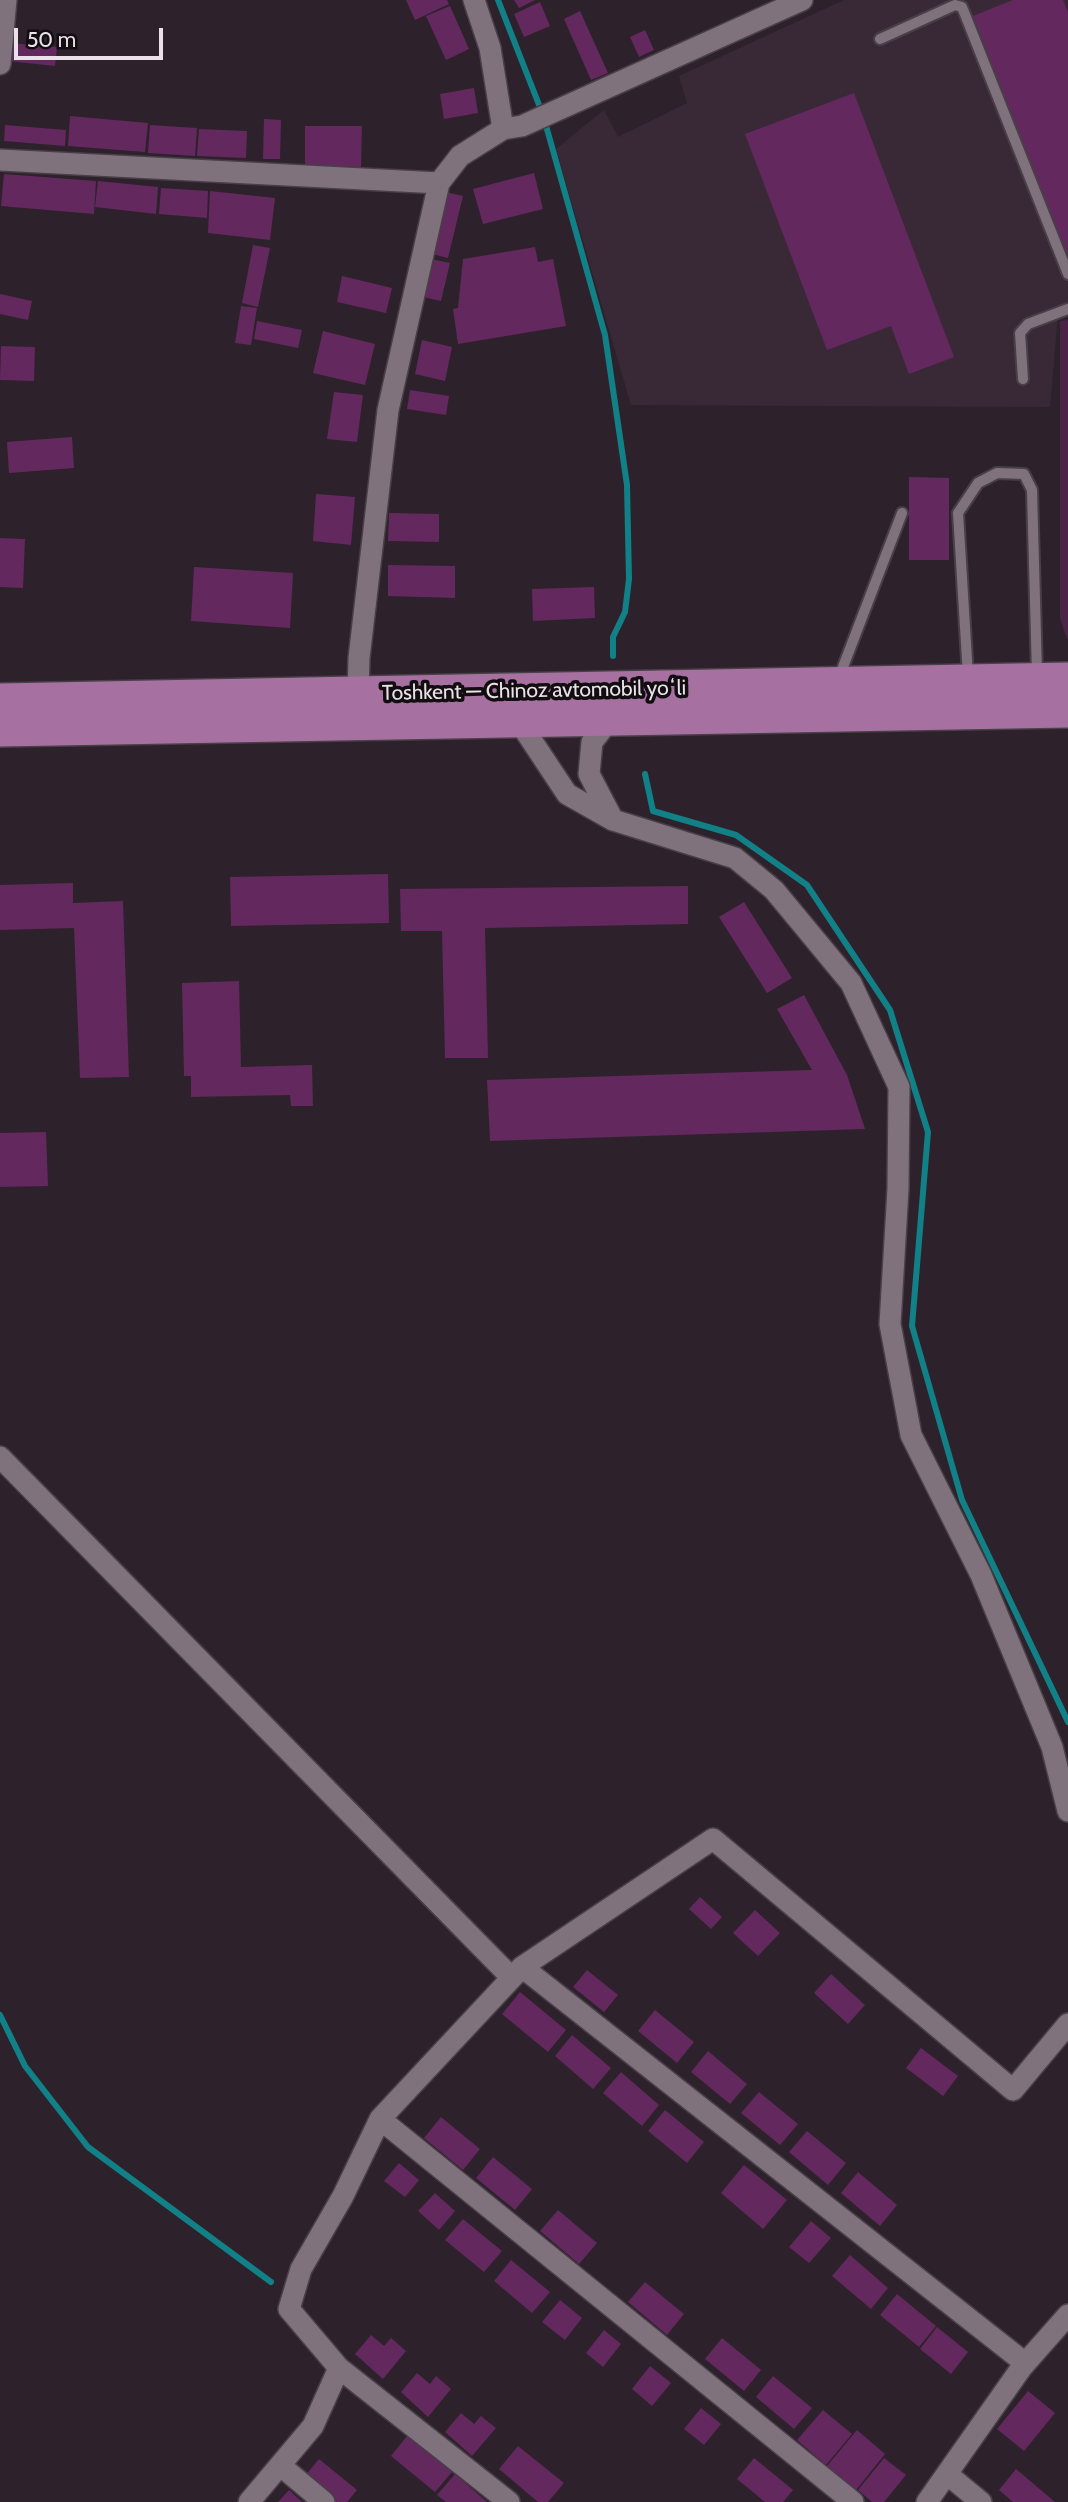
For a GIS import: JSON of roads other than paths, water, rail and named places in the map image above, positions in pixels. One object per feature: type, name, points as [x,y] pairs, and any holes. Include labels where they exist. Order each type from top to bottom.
[{"type":"highway","name":"Toshkent — Chinoz avtomobil yoʻli","points":[[0,729],[51,714],[358,694],[968,682],[1061,685]]},
{"type":"highway","name":"Toshkent — Chinoz avtomobil yoʻli","points":[[0,701],[51,714],[518,720],[611,718],[1061,685]]},
{"type":"street","points":[[0,64],[6,0]]},
{"type":"street","points":[[474,0],[490,48],[503,129]]},
{"type":"street","points":[[358,694],[360,644],[388,410],[439,183],[460,156],[503,129],[522,126],[802,0]]},
{"type":"street","points":[[0,160],[439,183]]},
{"type":"street","points":[[611,718],[592,742],[589,774],[613,820]]},
{"type":"street","points":[[518,720],[567,794],[613,820],[735,858],[774,890],[851,984],[899,1087],[898,1189],[890,1324],[911,1435],[981,1575],[1052,1746],[1068,1811]]},
{"type":"street","points":[[0,1457],[517,1972],[1020,2359],[1023,2367]]},
{"type":"street","points":[[509,2502],[339,2368],[289,2309],[301,2269],[343,2196],[380,2119],[517,1972],[713,1839],[1013,2090],[1068,2024]]},
{"type":"street","points":[[380,2119],[853,2502]]},
{"type":"street","points":[[927,2502],[1023,2367],[1068,2315]]},
{"type":"street","points":[[249,2502],[313,2426],[339,2368]]},
{"type":"street","points":[[281,2466],[324,2502]]},
{"type":"street","points":[[947,2474],[981,2502]]},
{"type":"lane","points":[[880,39],[955,5],[962,7],[1068,274]]},
{"type":"lane","points":[[1023,379],[1020,333],[1028,324],[1068,309]]},
{"type":"lane","points":[[968,682],[958,513],[978,483],[997,473],[1024,474],[1032,490],[1061,685]]},
{"type":"lane","points":[[836,685],[902,513]]},
{"type":"waterway","points":[[498,0],[543,115],[605,335],[627,485],[629,579],[625,612],[613,637],[613,656]]},
{"type":"waterway","points":[[645,774],[653,811],[736,835],[807,885],[890,1010],[928,1132],[912,1326],[962,1500],[1068,1722]]},
{"type":"waterway","points":[[0,2015],[25,2066],[88,2147],[271,2282]]}]
